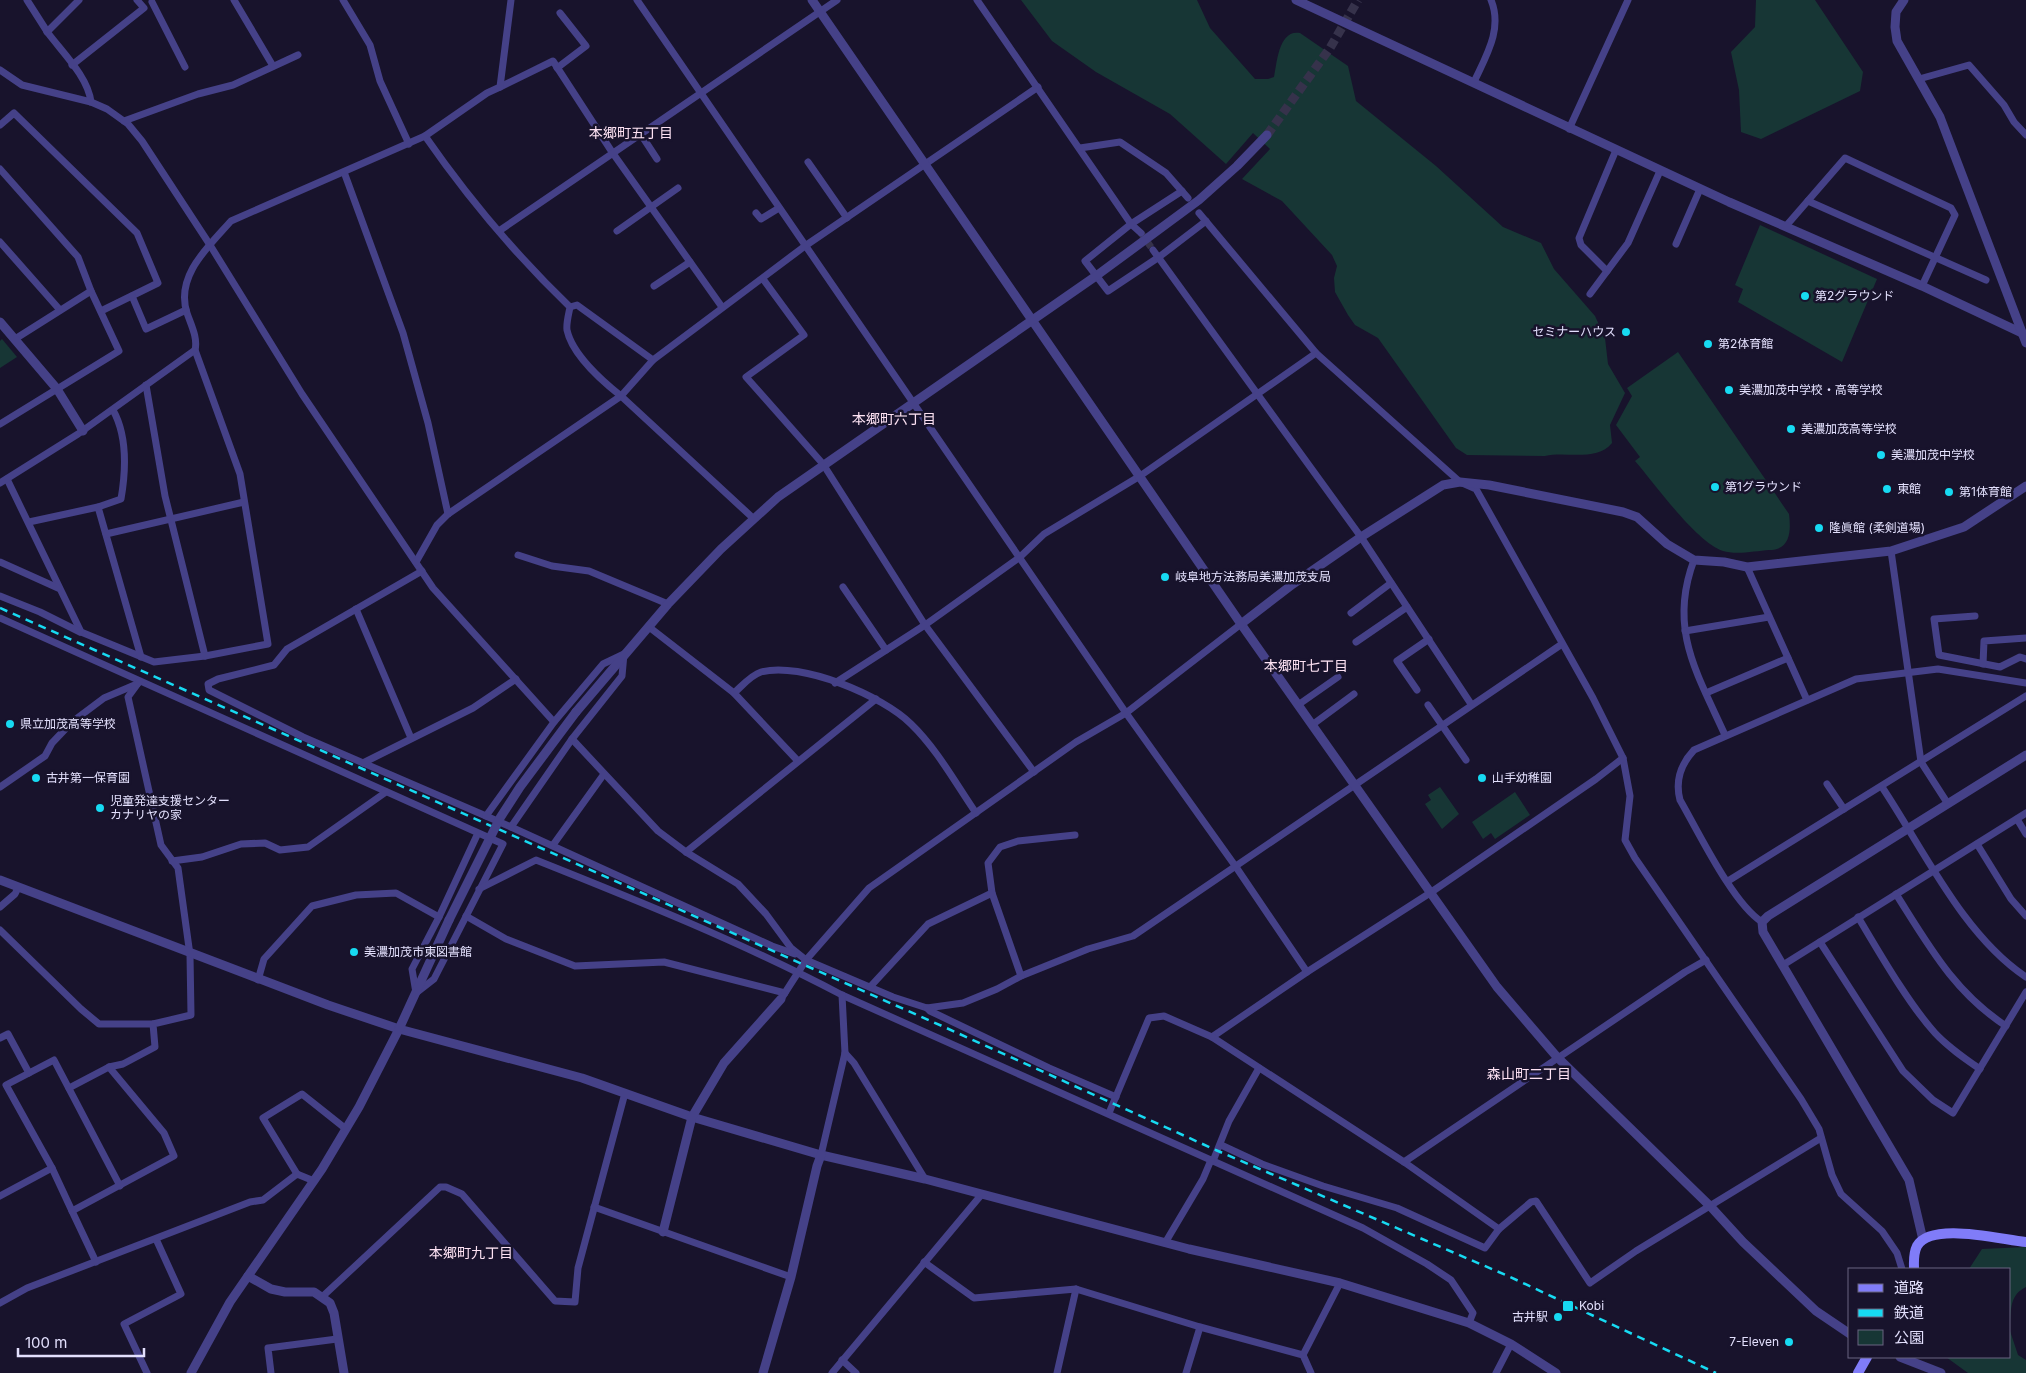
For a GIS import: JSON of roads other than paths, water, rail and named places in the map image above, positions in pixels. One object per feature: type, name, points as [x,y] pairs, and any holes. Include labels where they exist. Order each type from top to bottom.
[{"type":"main road","points":[[1914,1268],[1914,1254],[1918,1245],[1923,1240],[1949,1232],[2026,1242]]},
{"type":"main road","points":[[1858,1373],[1866,1358]]},
{"type":"street","points":[[27,0],[90,93],[91,102]]},
{"type":"street","points":[[48,32],[79,0]]},
{"type":"street","points":[[137,0],[144,8]]},
{"type":"street","points":[[234,0],[273,66]]},
{"type":"street","points":[[343,0],[370,45],[380,81],[408,144]]},
{"type":"street","points":[[500,87],[511,0]]},
{"type":"street","points":[[637,0],[805,246],[914,401],[1126,713],[1236,867],[1307,972]]},
{"type":"street","points":[[812,0],[1241,624],[1497,987],[1557,1057],[1711,1207],[1743,1242],[1816,1311],[1848,1333]]},
{"type":"street","points":[[498,231],[837,0]]},
{"type":"street","points":[[977,0],[1131,224],[1141,233]]},
{"type":"street","points":[[1296,0],[1474,82],[1569,129],[1700,189],[1922,286],[2024,334]]},
{"type":"street","points":[[1474,82],[1491,46],[1496,28],[1491,0]]},
{"type":"street","points":[[1569,129],[1628,0]]},
{"type":"street","points":[[1904,0],[1896,12],[1894,27],[1901,49],[1940,117],[1977,210],[2026,343]]},
{"type":"street","points":[[72,65],[153,1],[185,67]]},
{"type":"street","points":[[557,68],[586,46],[560,13]]},
{"type":"street","points":[[124,121],[198,94],[233,85],[298,55]]},
{"type":"street","points":[[0,483],[83,430],[194,350],[197,343],[186,310],[185,281],[210,245],[231,221],[425,136],[487,93],[553,61],[612,152],[722,307]]},
{"type":"street","points":[[1919,79],[1969,65],[2004,105],[2014,122],[2026,135]]},
{"type":"street","points":[[0,70],[22,85],[91,102],[107,109],[124,121],[142,141],[210,245],[302,394],[433,588],[456,616],[554,722]]},
{"type":"street","points":[[416,562],[437,526],[448,514],[621,396],[653,360],[805,246],[1038,87]]},
{"type":"street","points":[[0,125],[14,112],[137,233],[158,283],[101,311]]},
{"type":"street","points":[[640,133],[657,159]]},
{"type":"street","points":[[444,918],[500,818],[520,787],[576,712],[668,604],[721,549],[778,497],[823,464],[1096,276],[1198,200],[1237,166],[1267,135]]},
{"type":"street","points":[[425,136],[458,184],[498,231],[520,253],[532,270],[570,307]]},
{"type":"street","points":[[1080,148],[1120,142],[1166,173],[1188,198]]},
{"type":"street","points":[[1607,271],[1581,245],[1579,238],[1616,150]]},
{"type":"street","points":[[1786,226],[1845,158],[1951,208],[1955,215],[1922,286]]},
{"type":"street","points":[[808,162],[847,218]]},
{"type":"street","points":[[0,168],[78,257],[91,291],[119,351],[0,424]]},
{"type":"street","points":[[1590,294],[1628,243],[1660,170]]},
{"type":"street","points":[[344,172],[403,333],[428,423],[448,514]]},
{"type":"street","points":[[616,231],[678,188]]},
{"type":"street","points":[[1676,244],[1700,189]]},
{"type":"street","points":[[1182,191],[1131,224],[1085,260],[1096,276],[1108,291],[1206,221]]},
{"type":"street","points":[[1808,201],[1986,280]]},
{"type":"street","points":[[756,213],[761,219],[779,208]]},
{"type":"street","points":[[1199,213],[1316,353],[1460,482],[1476,489],[1593,698],[1622,758],[1630,796],[1625,840],[1635,858],[1801,1099],[1819,1129],[1832,1174],[1841,1194],[1882,1231],[1897,1253],[1902,1268]]},
{"type":"street","points":[[0,242],[60,310]]},
{"type":"street","points":[[1153,250],[1361,537],[1472,704]]},
{"type":"street","points":[[654,286],[690,262]]},
{"type":"street","points":[[763,279],[804,335],[746,377],[823,464],[925,625],[1034,772]]},
{"type":"street","points":[[15,338],[91,291]]},
{"type":"street","points":[[132,296],[146,329],[186,310]]},
{"type":"street","points":[[570,307],[577,306],[653,360]]},
{"type":"street","points":[[570,307],[567,329],[574,346],[599,378],[754,519]]},
{"type":"street","points":[[0,322],[57,389],[83,430]]},
{"type":"street","points":[[0,596],[154,662],[205,656],[268,644],[240,474],[194,350]]},
{"type":"street","points":[[835,683],[925,625],[1020,557],[1044,534],[1140,476],[1316,353]]},
{"type":"street","points":[[146,385],[171,521],[205,656]]},
{"type":"street","points":[[29,522],[98,507],[121,499],[126,470],[121,429],[112,410]]},
{"type":"street","points":[[7,479],[29,522],[58,588],[81,632]]},
{"type":"street","points":[[663,1232],[692,1117],[724,1063],[783,996],[803,958],[869,888],[1076,742],[1126,713],[1293,584],[1432,490],[1460,482],[1489,485],[1623,512],[1637,517],[1667,544],[1694,560],[1724,562],[1747,567],[1891,551],[1964,527],[2026,486]]},
{"type":"street","points":[[106,534],[171,521],[244,502]]},
{"type":"street","points":[[98,507],[141,657]]},
{"type":"street","points":[[1891,551],[1921,762],[1948,804]]},
{"type":"street","points":[[518,554],[552,566],[589,571],[668,604]]},
{"type":"street","points":[[1694,560],[1683,600],[1684,631],[1694,666],[1725,735]]},
{"type":"street","points":[[0,562],[58,588]]},
{"type":"street","points":[[1747,567],[1806,700]]},
{"type":"street","points":[[422,571],[287,649],[274,665],[218,679],[208,684],[209,690],[363,763],[378,767],[553,845],[756,939],[870,987],[927,1008],[963,1003],[997,989],[1021,976],[1088,949],[1133,936],[1562,644]]},
{"type":"street","points":[[1351,613],[1392,583]]},
{"type":"street","points":[[843,587],[886,650]]},
{"type":"street","points":[[1356,642],[1407,607]]},
{"type":"street","points":[[356,609],[411,738]]},
{"type":"street","points":[[1975,616],[1934,619],[1939,655],[2000,667],[2020,657],[2026,659]]},
{"type":"street","points":[[1684,631],[1769,617]]},
{"type":"street","points":[[0,618],[503,844],[434,979],[416,993]]},
{"type":"street","points":[[649,627],[734,693],[797,760]]},
{"type":"street","points":[[1983,664],[1984,641],[2026,638]]},
{"type":"street","points":[[1417,690],[1397,661],[1428,639]]},
{"type":"street","points":[[486,816],[554,722],[603,664],[624,654]]},
{"type":"street","points":[[512,827],[572,738],[622,676],[624,654]]},
{"type":"street","points":[[1706,693],[1788,658]]},
{"type":"street","points":[[1762,922],[1752,916],[1728,882],[1680,800],[1677,787],[1681,771],[1694,750],[1856,679],[1938,669],[2026,683]]},
{"type":"street","points":[[734,693],[760,672],[792,672],[814,675],[876,699],[898,713],[923,737],[976,813]]},
{"type":"street","points":[[1298,705],[1338,677]]},
{"type":"street","points":[[363,763],[472,708],[516,679]]},
{"type":"street","points":[[0,787],[45,756],[52,743],[72,722],[104,698],[139,682]]},
{"type":"street","points":[[0,930],[80,1009],[99,1024],[153,1024],[191,1014],[190,955],[178,868],[160,845],[128,697],[139,682]]},
{"type":"street","points":[[1312,725],[1354,694]]},
{"type":"street","points":[[1728,882],[2026,696]]},
{"type":"street","points":[[686,852],[797,760],[876,699]]},
{"type":"street","points":[[1428,705],[1466,760]]},
{"type":"street","points":[[572,738],[658,831],[686,852],[738,884],[766,914],[791,948],[803,958]]},
{"type":"street","points":[[1762,922],[1768,916],[2026,755]]},
{"type":"street","points":[[1212,1037],[1307,972],[1430,893],[1596,779],[1622,758]]},
{"type":"street","points":[[553,845],[604,774]]},
{"type":"street","points":[[1827,784],[1844,809]]},
{"type":"street","points":[[1882,787],[1984,943],[2001,960],[2026,978]]},
{"type":"street","points":[[172,861],[202,857],[241,844],[265,843],[280,850],[308,847],[386,792]]},
{"type":"street","points":[[1783,965],[2026,813]]},
{"type":"street","points":[[2017,819],[2026,834]]},
{"type":"street","points":[[191,1373],[230,1302],[314,1181],[346,1129],[416,993],[478,833]]},
{"type":"street","points":[[1021,976],[992,894],[988,863],[1000,847],[1018,841],[1075,835]]},
{"type":"street","points":[[1977,844],[2011,899],[2026,916]]},
{"type":"street","points":[[480,889],[536,860],[659,909],[797,972],[842,995],[1110,1113],[1363,1228],[1427,1264],[1450,1280],[1473,1312],[1469,1323]]},
{"type":"street","points":[[0,880],[190,955],[399,1028],[582,1078],[692,1117],[821,1156],[925,1179],[1165,1243],[1340,1284],[1469,1323],[1511,1344],[1556,1373]]},
{"type":"street","points":[[0,907],[16,894],[18,888]]},
{"type":"street","points":[[258,980],[264,959],[312,906],[356,895],[396,894],[444,918]]},
{"type":"street","points":[[870,987],[928,924],[992,894]]},
{"type":"street","points":[[1896,894],[1949,976],[1967,997],[2006,1026]]},
{"type":"street","points":[[466,916],[506,939],[575,966],[664,962],[783,996]]},
{"type":"street","points":[[1858,917],[1914,1006],[1934,1032],[1956,1052],[1980,1069]]},
{"type":"street","points":[[1762,922],[1763,932],[1909,1180],[1923,1240]]},
{"type":"street","points":[[1820,942],[1903,1071],[1933,1100],[1954,1113],[2026,992]]},
{"type":"street","points":[[1404,1162],[1557,1057],[1706,960]]},
{"type":"street","points":[[763,1373],[791,1277],[845,1053],[842,995]]},
{"type":"street","points":[[927,1008],[930,1012],[978,1035],[1089,1087],[1116,1097]]},
{"type":"street","points":[[1110,1113],[1149,1018],[1164,1016],[1212,1037],[1404,1162],[1499,1229]]},
{"type":"street","points":[[69,1088],[109,1068],[123,1064],[155,1047],[153,1024]]},
{"type":"street","points":[[0,1038],[8,1034],[30,1073]]},
{"type":"street","points":[[845,1053],[854,1063],[925,1179]]},
{"type":"street","points":[[96,1262],[52,1168],[3,1086],[54,1060],[120,1186]]},
{"type":"street","points":[[72,1211],[174,1156],[164,1133],[109,1068]]},
{"type":"street","points":[[1165,1243],[1203,1179],[1221,1145],[1229,1121],[1259,1068]]},
{"type":"street","points":[[314,1181],[297,1174],[263,1118],[302,1094],[346,1129]]},
{"type":"street","points":[[322,1297],[440,1187],[446,1187],[462,1194],[555,1301],[574,1302],[578,1268],[625,1094]]},
{"type":"street","points":[[1221,1145],[1262,1164],[1323,1186],[1397,1208],[1485,1248],[1499,1229],[1531,1202],[1536,1201],[1590,1283],[1636,1251],[1711,1207],[1821,1138]]},
{"type":"street","points":[[0,1196],[52,1168]]},
{"type":"street","points":[[0,1303],[27,1288],[250,1202],[263,1200],[297,1174]]},
{"type":"street","points":[[832,1373],[982,1194]]},
{"type":"street","points":[[594,1207],[791,1277]]},
{"type":"street","points":[[148,1373],[124,1324],[181,1294],[156,1239]]},
{"type":"street","points":[[924,1262],[974,1298],[1076,1289],[1200,1327],[1302,1355],[1311,1373]]},
{"type":"street","points":[[248,1276],[271,1289],[285,1292],[314,1292],[330,1303],[334,1313],[344,1373]]},
{"type":"street","points":[[1302,1355],[1340,1284]]},
{"type":"street","points":[[1057,1373],[1076,1289]]},
{"type":"street","points":[[1186,1373],[1200,1327]]},
{"type":"street","points":[[271,1373],[268,1348],[337,1339]]},
{"type":"street","points":[[1496,1373],[1511,1344]]},
{"type":"street","points":[[1903,1358],[1941,1373]]},
{"type":"street","points":[[842,1360],[856,1373]]},
{"type":"tunnel","points":[[1267,135],[1330,48],[1358,0]]},
{"type":"tunnel","points":[[1141,233],[1153,250]]},
{"type":"railway","points":[[0,608],[942,1026],[1218,1151],[1508,1276],[1716,1373]]},
{"type":"place","name":"第2グラウンド","points":[[1805,296]]},
{"type":"place","name":"セミナーハウス","points":[[1626,332]]},
{"type":"place","name":"第2体育館","points":[[1708,344]]},
{"type":"place","name":"美濃加茂中学校・高等学校","points":[[1729,390]]},
{"type":"place","name":"美濃加茂高等学校","points":[[1791,429]]},
{"type":"place","name":"美濃加茂中学校","points":[[1881,455]]},
{"type":"place","name":"第1グラウンド","points":[[1715,487]]},
{"type":"place","name":"東館","points":[[1887,489]]},
{"type":"place","name":"第1体育館","points":[[1949,492]]},
{"type":"place","name":"隆眞館 (柔剣道場)","points":[[1819,528]]},
{"type":"place","name":"岐阜地方法務局美濃加茂支局","points":[[1165,577]]},
{"type":"place","name":"県立加茂高等学校","points":[[10,724]]},
{"type":"place","name":"古井第一保育園","points":[[36,778]]},
{"type":"place","name":"山手幼稚園","points":[[1482,778]]},
{"type":"place","name":"児童発達支援センター カナリヤの家","points":[[100,808]]},
{"type":"place","name":"美濃加茂市東図書館","points":[[354,952]]},
{"type":"place","name":"Kobi","points":[[1568,1306]]},
{"type":"place","name":"古井駅","points":[[1558,1317]]},
{"type":"place","name":"7-Eleven","points":[[1789,1342]]},
{"type":"district","name":"本郷町五丁目","points":[[631,133]]},
{"type":"district","name":"本郷町六丁目","points":[[894,419]]},
{"type":"district","name":"本郷町七丁目","points":[[1306,666]]},
{"type":"district","name":"森山町二丁目","points":[[1529,1074]]},
{"type":"district","name":"本郷町九丁目","points":[[471,1253]]}]
